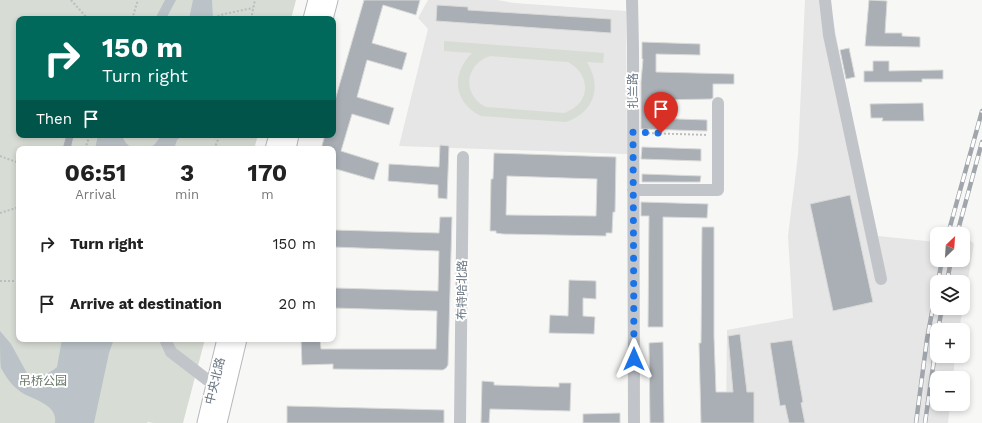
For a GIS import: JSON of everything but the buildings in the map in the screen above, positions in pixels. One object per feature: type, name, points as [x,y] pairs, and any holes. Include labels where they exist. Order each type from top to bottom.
[{"type":"main road","points":[[311,16],[316,0]]},
{"type":"main road","points":[[326,16],[330,0]]},
{"type":"main road","name":"中央北路","points":[[205,423],[224,342]]},
{"type":"main road","name":"中央北路","points":[[219,423],[238,342]]},
{"type":"street","name":"扎兰路","points":[[632,0],[634,423]]},
{"type":"street","points":[[825,0],[829,35],[881,279]]},
{"type":"street","points":[[633,190],[718,190],[718,103]]},
{"type":"street","name":"布特哈北路","points":[[460,423],[463,157]]},
{"type":"street","points":[[166,342],[171,352],[214,386]]},
{"type":"path","points":[[71,0],[85,16]]},
{"type":"path","points":[[133,16],[138,0]]},
{"type":"path","points":[[252,16],[255,0]]},
{"type":"path","points":[[218,16],[253,8]]},
{"type":"path","points":[[633,132],[718,135]]},
{"type":"path","points":[[0,156],[16,162]]},
{"type":"path","points":[[0,213],[16,208]]},
{"type":"path","points":[[0,281],[16,281]]},
{"type":"shaded area","points":[[165,0],[176,0],[168,16],[157,16]]},
{"type":"shaded area","points":[[193,0],[212,0],[213,16],[190,16]]},
{"type":"shaded area","points":[[428,0],[497,0],[514,3],[626,11],[627,154],[399,146],[428,29],[418,18]]},
{"type":"shaded area","points":[[805,0],[829,0],[859,152],[878,236],[930,241],[930,267],[970,267],[970,240],[974,244],[969,275],[930,275],[930,315],[962,315],[960,323],[930,323],[930,363],[954,363],[954,371],[930,371],[930,411],[949,411],[948,423],[726,423],[727,330],[793,318],[788,236],[798,155]]},
{"type":"shaded area","points":[[97,138],[123,138],[129,146],[96,146]]},
{"type":"shaded area","points":[[160,138],[179,138],[175,146],[152,146]]},
{"type":"shaded area","points":[[0,331],[11,344],[28,375],[44,374],[57,367],[61,342],[113,342],[109,353],[94,423],[55,423],[53,411],[49,407],[21,392],[7,378],[1,368]]},
{"type":"green space","name":"吊桥公园","points":[[0,0],[296,0],[292,16],[16,16],[16,138],[257,138],[255,146],[16,146],[16,342],[204,342],[183,423],[0,423]]},
{"type":"green space","points":[[444,41],[604,53],[603,63],[587,62],[592,71],[595,89],[589,105],[584,112],[576,118],[566,122],[481,116],[465,103],[460,95],[458,87],[458,78],[461,70],[465,61],[472,53],[444,51]],"holes":[[[490,56],[568,62],[581,74],[585,89],[579,103],[573,109],[564,113],[486,107],[478,102],[470,88],[469,80],[475,66],[481,60]]]},
{"type":"railway","points":[[950,227],[982,111]]},
{"type":"railway","points":[[959,227],[982,142]]},
{"type":"railway","points":[[939,275],[941,267]]},
{"type":"railway","points":[[948,275],[950,267]]},
{"type":"railway","points":[[916,423],[931,315]]},
{"type":"railway","points":[[939,323],[941,315]]},
{"type":"railway","points":[[925,423],[934,363]]},
{"type":"route","points":[[634,359],[633,132],[661,133]]}]
